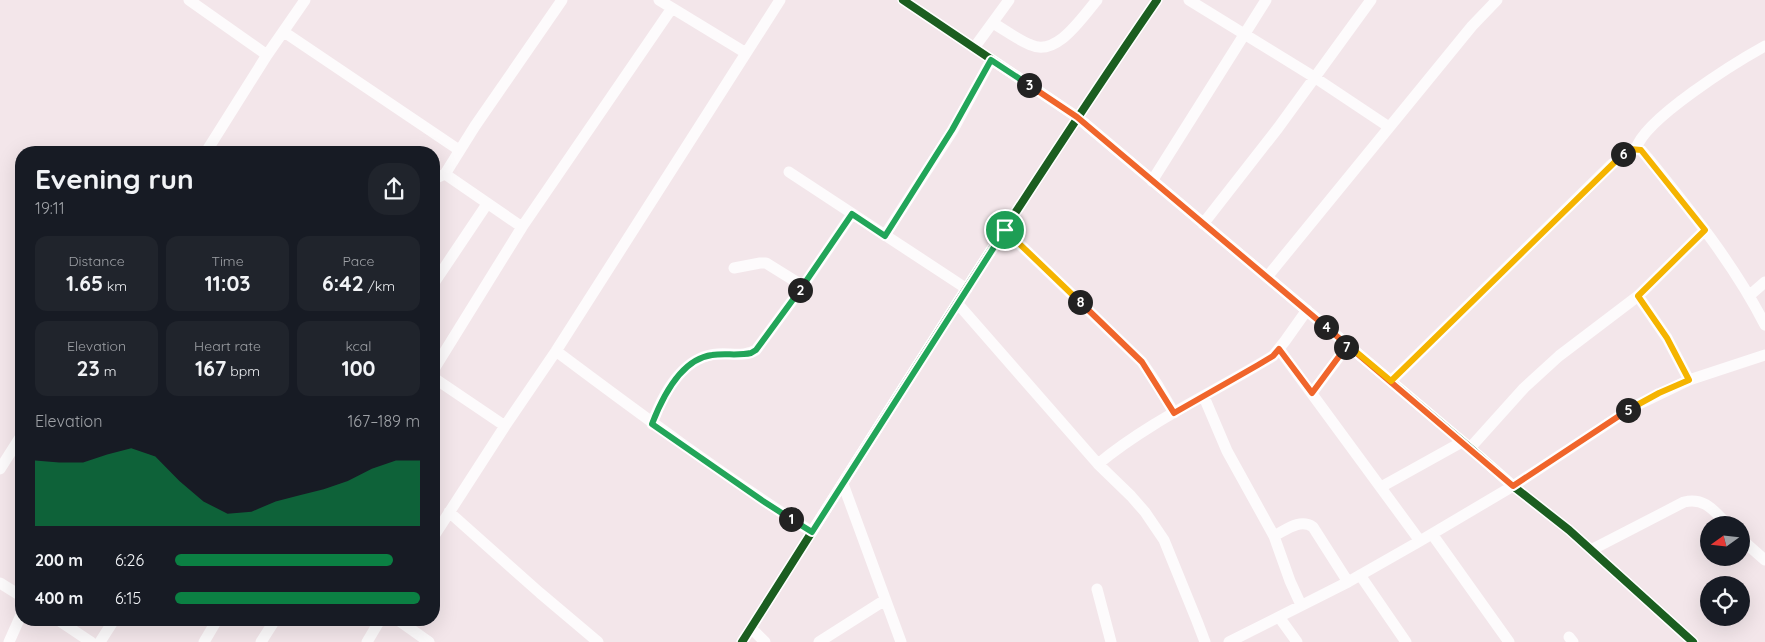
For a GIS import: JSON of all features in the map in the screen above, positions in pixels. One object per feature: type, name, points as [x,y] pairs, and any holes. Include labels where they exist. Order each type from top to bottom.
[{"type":"street","points":[[189,0],[267,55]]},
{"type":"street","points":[[210,146],[267,55],[305,0]]},
{"type":"street","points":[[440,176],[445,174],[562,0]]},
{"type":"street","points":[[659,0],[746,53]]},
{"type":"street","points":[[440,526],[556,351],[780,0]]},
{"type":"street","points":[[903,0],[1077,117],[1513,486],[1569,530],[1692,642]]},
{"type":"street","points":[[974,48],[1009,0]]},
{"type":"street","points":[[993,23],[1031,46],[1048,48],[1060,41],[1097,0]]},
{"type":"street","points":[[742,642],[1077,117],[1157,0]]},
{"type":"street","points":[[1189,0],[1245,33],[1389,127]]},
{"type":"street","points":[[1152,181],[1266,0]]},
{"type":"street","points":[[1203,224],[1278,128],[1371,0]]},
{"type":"street","points":[[1267,277],[1472,26],[1498,0]]},
{"type":"street","points":[[440,359],[522,227],[672,8]]},
{"type":"street","points":[[284,32],[460,150]]},
{"type":"street","points":[[1636,148],[1638,140],[1648,129],[1684,99],[1745,57],[1765,46]]},
{"type":"street","points":[[885,236],[952,130],[991,60]]},
{"type":"street","points":[[1391,381],[1611,164],[1624,152],[1636,148],[1647,156],[1705,230],[1750,295],[1765,325]]},
{"type":"street","points":[[789,172],[967,289]]},
{"type":"street","points":[[445,174],[522,227]]},
{"type":"street","points":[[440,274],[487,204]]},
{"type":"street","points":[[652,424],[667,391],[692,363],[710,355],[751,353],[756,350],[852,214]]},
{"type":"street","points":[[1005,230],[1142,362],[1174,413]]},
{"type":"street","points":[[1381,487],[1466,445],[1524,388],[1560,356],[1638,296],[1705,230]]},
{"type":"street","points":[[734,268],[766,263],[803,286]]},
{"type":"street","points":[[1750,295],[1765,282]]},
{"type":"street","points":[[1638,296],[1667,338],[1689,380]]},
{"type":"street","points":[[958,304],[1098,464],[1145,512],[1164,540],[1197,620],[1204,642]]},
{"type":"street","points":[[1098,464],[1116,448],[1273,356],[1306,310]]},
{"type":"street","points":[[1312,393],[1348,345]]},
{"type":"street","points":[[1279,349],[1420,540]]},
{"type":"street","points":[[556,351],[652,424],[763,501],[812,532]]},
{"type":"street","points":[[1229,642],[1348,582],[1432,534],[1513,486],[1633,407],[1689,380],[1765,356]]},
{"type":"street","points":[[440,382],[505,426]]},
{"type":"street","points":[[1204,397],[1227,451],[1274,536],[1301,606]]},
{"type":"street","points":[[0,469],[15,445]]},
{"type":"street","points":[[843,484],[901,642]]},
{"type":"street","points":[[1591,550],[1684,502],[1692,500],[1700,502],[1708,506],[1719,516]]},
{"type":"street","points":[[449,512],[540,594],[598,642]]},
{"type":"street","points":[[1274,536],[1299,524],[1308,523],[1313,527],[1348,582]]},
{"type":"street","points":[[1432,534],[1509,642]]},
{"type":"street","points":[[1750,547],[1765,560]]},
{"type":"street","points":[[1360,575],[1406,642]]},
{"type":"street","points":[[0,583],[15,592]]},
{"type":"street","points":[[1097,589],[1111,642]]},
{"type":"street","points":[[819,642],[886,600]]},
{"type":"street","points":[[1279,617],[1297,642]]},
{"type":"street","points":[[9,642],[16,626]]},
{"type":"street","points":[[67,626],[91,642]]},
{"type":"street","points":[[100,642],[110,626]]},
{"type":"street","points":[[204,642],[213,626]]},
{"type":"street","points":[[261,642],[271,626]]},
{"type":"street","points":[[367,642],[376,626]]},
{"type":"street","points":[[406,626],[429,642]]},
{"type":"street","points":[[751,628],[765,642]]},
{"type":"cycle path","points":[[903,0],[1077,117],[1513,486],[1569,530],[1693,642]]},
{"type":"cycle path","points":[[742,642],[999,239],[1157,0]]},
{"type":"route","points":[[1005,230],[812,532],[763,501],[652,424],[667,391],[692,363],[710,355],[738,355],[751,353],[756,350],[852,214],[885,236],[952,130],[991,60],[1077,117],[1391,381],[1513,486],[1633,407],[1689,380],[1667,338],[1638,296],[1705,230],[1647,156],[1636,148],[1624,152],[1611,164],[1391,381],[1348,345],[1312,393],[1279,349],[1273,356],[1174,413],[1142,362],[1005,230]]}]
